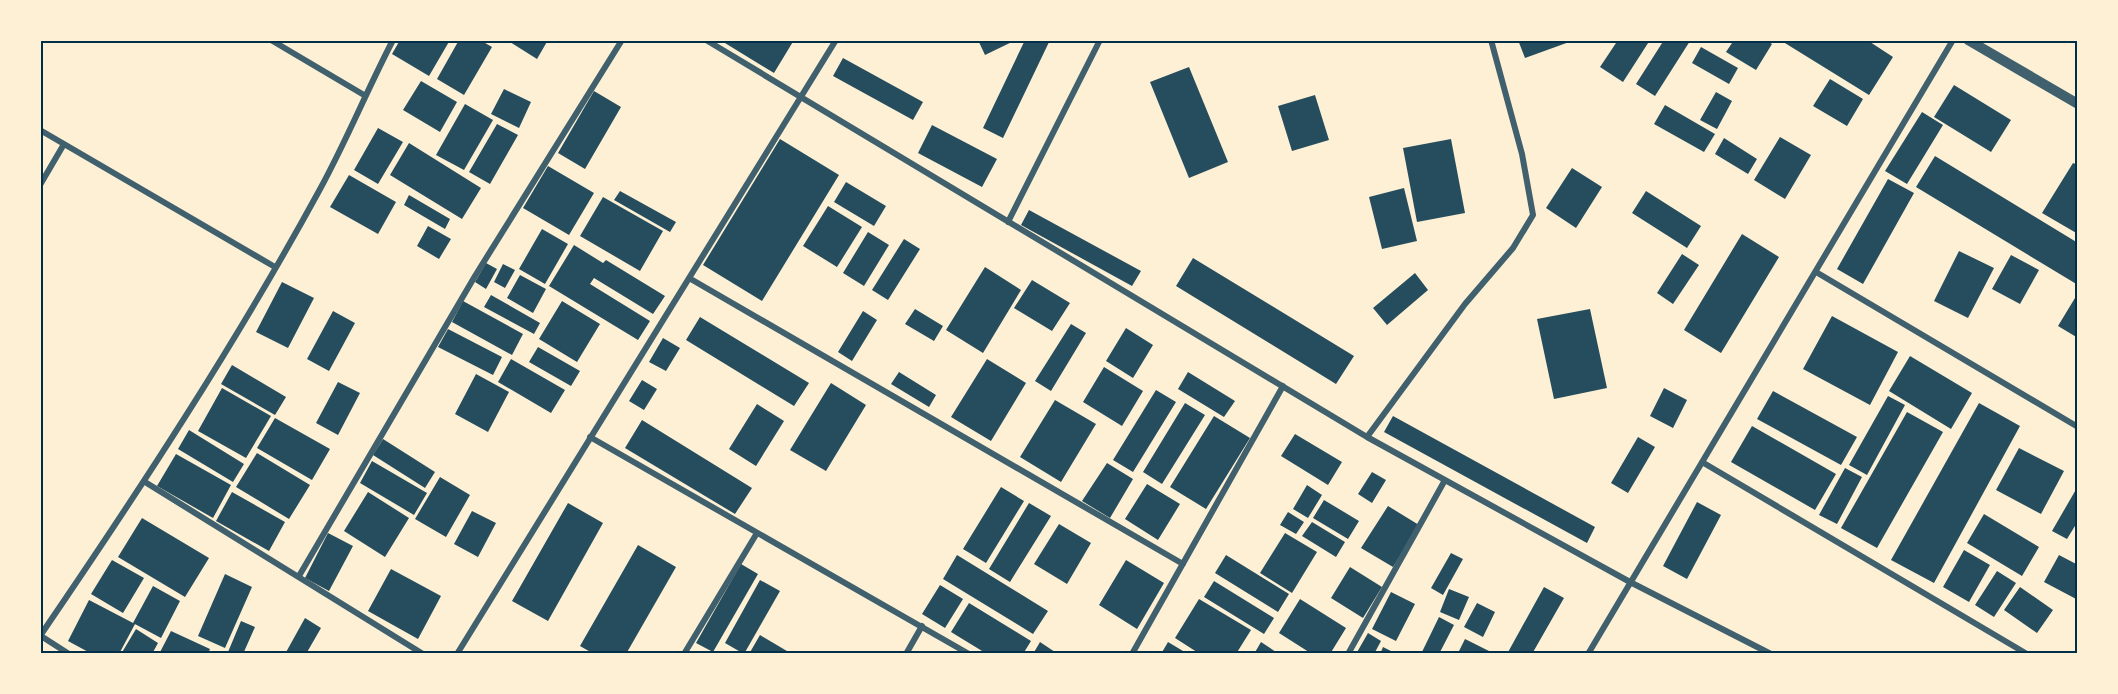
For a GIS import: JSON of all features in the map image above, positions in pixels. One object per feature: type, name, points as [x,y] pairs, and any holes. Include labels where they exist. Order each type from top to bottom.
[{"type":"street","points":[[271,40],[364,95]]},
{"type":"street","points":[[69,654],[41,636],[145,482],[213,374],[320,189],[364,95],[393,40]]},
{"type":"street","points":[[299,576],[475,276],[622,40]]},
{"type":"street","points":[[706,40],[799,98],[1367,437],[1630,582],[1771,654]]},
{"type":"street","points":[[457,654],[836,40]]},
{"type":"street","points":[[1008,222],[1100,40]]},
{"type":"street","points":[[1367,437],[1465,304],[1513,248],[1533,215],[1522,154],[1491,40]]},
{"type":"street","points":[[1588,654],[1953,40]]},
{"type":"street","points":[[1968,40],[2078,104]]},
{"type":"street","points":[[40,130],[275,267]]},
{"type":"street","points":[[40,185],[64,144]]},
{"type":"street","points":[[1816,272],[2078,427]]},
{"type":"street","points":[[689,278],[1183,564]]},
{"type":"street","points":[[1132,654],[1283,386]]},
{"type":"street","points":[[590,437],[969,654]]},
{"type":"street","points":[[1702,462],[2027,654]]},
{"type":"street","points":[[1348,654],[1444,480]]},
{"type":"street","points":[[145,482],[423,654]]},
{"type":"street","points":[[684,654],[757,533]]},
{"type":"street","points":[[906,654],[922,626]]},
{"type":"building","points":[[400,40],[450,40],[429,76],[392,54]]},
{"type":"building","points":[[459,40],[480,40],[492,47],[464,95],[437,79]]},
{"type":"building","points":[[507,40],[548,40],[537,59]]},
{"type":"building","points":[[720,40],[794,40],[774,73]]},
{"type":"building","points":[[978,40],[1016,40],[985,55]]},
{"type":"building","points":[[1025,40],[1050,40],[1003,138],[983,128]]},
{"type":"building","points":[[1518,40],[1572,40],[1572,41],[1525,58]]},
{"type":"building","points":[[1618,40],[1650,40],[1623,82],[1600,67]]},
{"type":"building","points":[[1664,40],[1690,41],[1655,96],[1636,84]]},
{"type":"building","points":[[1734,40],[1766,40],[1772,44],[1756,70],[1726,52]]},
{"type":"building","points":[[1780,40],[1867,40],[1893,57],[1869,95]]},
{"type":"building","points":[[1701,47],[1738,68],[1729,84],[1692,63]]},
{"type":"building","points":[[843,58],[923,102],[913,120],[833,76]]},
{"type":"building","points":[[1189,67],[1228,162],[1189,178],[1150,82]]},
{"type":"building","points":[[1830,79],[1863,99],[1847,126],[1813,106]]},
{"type":"building","points":[[421,81],[457,102],[440,132],[403,110]]},
{"type":"building","points":[[1954,85],[2011,120],[1991,152],[1934,117]]},
{"type":"building","points":[[504,89],[531,102],[519,128],[491,114]]},
{"type":"building","points":[[594,91],[621,107],[585,169],[558,153]]},
{"type":"building","points":[[1716,92],[1732,101],[1717,129],[1700,120]]},
{"type":"building","points":[[1315,95],[1329,140],[1292,151],[1278,106]]},
{"type":"building","points":[[465,104],[493,120],[464,170],[436,155]]},
{"type":"building","points":[[1665,105],[1715,134],[1704,152],[1654,124]]},
{"type":"building","points":[[1922,112],[1943,125],[1907,184],[1885,171]]},
{"type":"building","points":[[497,124],[518,135],[490,184],[469,172]]},
{"type":"building","points":[[932,125],[997,159],[982,187],[918,153]]},
{"type":"building","points":[[378,128],[403,142],[378,184],[354,170]]},
{"type":"building","points":[[1780,137],[1811,155],[1785,199],[1754,180]]},
{"type":"building","points":[[1724,138],[1757,159],[1748,174],[1715,154]]},
{"type":"building","points":[[780,139],[839,175],[762,301],[703,265]]},
{"type":"building","points":[[1451,139],[1465,213],[1417,222],[1403,148]]},
{"type":"building","points":[[409,143],[481,188],[462,219],[390,175]]},
{"type":"building","points":[[1935,156],[2078,243],[2078,285],[1916,187]]},
{"type":"building","points":[[2073,163],[2078,165],[2078,234],[2042,213]]},
{"type":"building","points":[[548,166],[594,193],[569,235],[523,208]]},
{"type":"building","points":[[1572,168],[1602,187],[1576,228],[1546,208]]},
{"type":"building","points":[[349,175],[396,202],[378,234],[330,207]]},
{"type":"building","points":[[1888,179],[1914,193],[1863,284],[1837,269]]},
{"type":"building","points":[[846,182],[886,206],[874,226],[834,202]]},
{"type":"building","points":[[1404,188],[1417,241],[1382,249],[1369,197]]},
{"type":"building","points":[[620,191],[676,222],[670,232],[614,200]]},
{"type":"building","points":[[1646,191],[1701,226],[1687,248],[1632,213]]},
{"type":"building","points":[[409,195],[450,219],[445,229],[404,205]]},
{"type":"building","points":[[603,197],[663,231],[640,271],[580,236]]},
{"type":"building","points":[[828,206],[862,227],[837,267],[803,246]]},
{"type":"building","points":[[1029,210],[1141,271],[1132,286],[1021,225]]},
{"type":"building","points":[[428,226],[451,239],[439,259],[417,246]]},
{"type":"building","points":[[542,229],[568,244],[545,284],[519,269]]},
{"type":"building","points":[[868,232],[889,245],[864,286],[843,273]]},
{"type":"building","points":[[1742,234],[1779,257],[1721,353],[1684,330]]},
{"type":"building","points":[[904,239],[920,249],[888,300],[872,290]]},
{"type":"building","points":[[574,245],[603,263],[606,260],[665,296],[653,314],[594,278],[590,284],[650,321],[638,340],[549,286]]},
{"type":"building","points":[[1959,251],[1994,268],[1968,318],[1934,301]]},
{"type":"building","points":[[1682,254],[1699,265],[1673,304],[1657,293]]},
{"type":"building","points":[[2011,255],[2039,270],[2020,304],[1992,289]]},
{"type":"building","points":[[1193,258],[1354,356],[1336,384],[1176,286]]},
{"type":"building","points":[[486,263],[497,269],[486,289],[475,282]]},
{"type":"building","points":[[503,264],[515,270],[505,288],[494,282]]},
{"type":"building","points":[[985,267],[1021,290],[983,353],[946,330]]},
{"type":"building","points":[[1415,273],[1428,290],[1387,325],[1373,308]]},
{"type":"building","points":[[520,275],[546,289],[533,313],[507,298]]},
{"type":"building","points":[[1032,280],[1070,303],[1052,331],[1014,308]]},
{"type":"building","points":[[282,282],[314,298],[288,348],[256,332]]},
{"type":"building","points":[[2078,293],[2078,338],[2058,326]]},
{"type":"building","points":[[491,295],[540,323],[534,334],[484,307]]},
{"type":"building","points":[[463,301],[523,334],[512,355],[452,322]]},
{"type":"building","points":[[562,301],[600,324],[577,362],[539,339]]},
{"type":"building","points":[[915,309],[943,326],[934,341],[905,324]]},
{"type":"building","points":[[1590,309],[1607,388],[1554,399],[1537,319]]},
{"type":"building","points":[[333,311],[355,323],[329,371],[307,359]]},
{"type":"building","points":[[863,311],[877,320],[852,361],[838,352]]},
{"type":"building","points":[[1832,316],[1898,352],[1870,405],[1803,369]]},
{"type":"building","points":[[700,317],[809,383],[794,406],[686,340]]},
{"type":"building","points":[[1071,324],[1086,333],[1051,391],[1035,381]]},
{"type":"building","points":[[1126,328],[1153,345],[1133,378],[1106,361]]},
{"type":"building","points":[[448,329],[502,357],[493,375],[438,347]]},
{"type":"building","points":[[663,338],[680,348],[666,371],[649,362]]},
{"type":"building","points":[[538,347],[580,371],[571,386],[529,362]]},
{"type":"building","points":[[1910,356],[1972,393],[1951,429],[1889,391]]},
{"type":"building","points":[[511,359],[565,390],[551,413],[498,382]]},
{"type":"building","points":[[987,359],[1026,383],[991,441],[951,417]]},
{"type":"building","points":[[232,365],[286,397],[275,415],[221,384]]},
{"type":"building","points":[[1104,367],[1143,391],[1122,426],[1083,402]]},
{"type":"building","points":[[899,372],[936,395],[929,407],[891,384]]},
{"type":"building","points":[[1188,372],[1235,401],[1224,417],[1178,389]]},
{"type":"building","points":[[476,374],[509,392],[488,432],[455,414]]},
{"type":"building","points":[[642,380],[657,389],[644,410],[629,401]]},
{"type":"building","points":[[338,382],[360,393],[338,435],[316,423]]},
{"type":"building","points":[[831,383],[866,405],[826,471],[790,450]]},
{"type":"building","points":[[222,388],[271,416],[246,458],[198,431]]},
{"type":"building","points":[[1664,388],[1687,400],[1673,428],[1650,416]]},
{"type":"building","points":[[1156,390],[1176,402],[1133,472],[1113,460]]},
{"type":"building","points":[[1773,391],[1857,437],[1841,465],[1757,419]]},
{"type":"building","points":[[1888,396],[1905,405],[1867,475],[1849,465]]},
{"type":"building","points":[[1055,400],[1096,424],[1061,482],[1020,457]]},
{"type":"building","points":[[1185,403],[1205,415],[1162,484],[1143,472]]},
{"type":"building","points":[[1979,403],[2020,426],[1934,583],[1891,560]]},
{"type":"building","points":[[757,404],[784,421],[756,466],[729,449]]},
{"type":"building","points":[[1907,412],[1943,432],[1877,548],[1841,528]]},
{"type":"building","points":[[1214,416],[1250,438],[1206,509],[1170,487]]},
{"type":"building","points":[[1393,416],[1595,527],[1587,543],[1384,432]]},
{"type":"building","points":[[275,418],[330,449],[312,480],[257,448]]},
{"type":"building","points":[[642,420],[752,488],[735,514],[625,448]]},
{"type":"building","points":[[1752,426],[1836,474],[1815,510],[1731,462]]},
{"type":"building","points":[[189,430],[244,464],[233,482],[178,449]]},
{"type":"building","points":[[1295,434],[1342,462],[1328,485],[1281,456]]},
{"type":"building","points":[[1638,437],[1655,447],[1628,493],[1611,483]]},
{"type":"building","points":[[383,439],[435,472],[425,488],[373,455]]},
{"type":"building","points":[[2019,448],[2064,471],[2041,514],[1996,490]]},
{"type":"building","points":[[257,453],[310,485],[289,519],[236,487]]},
{"type":"building","points":[[176,454],[231,485],[213,518],[157,486]]},
{"type":"building","points":[[372,461],[427,493],[414,515],[360,483]]},
{"type":"building","points":[[1107,463],[1133,479],[1110,518],[1082,501]]},
{"type":"building","points":[[1845,468],[1862,477],[1837,524],[1819,515]]},
{"type":"building","points":[[1372,472],[1386,480],[1372,503],[1358,494]]},
{"type":"building","points":[[440,477],[470,495],[446,537],[415,519]]},
{"type":"building","points":[[1147,484],[1180,504],[1158,540],[1125,519]]},
{"type":"building","points":[[1307,485],[1322,495],[1308,518],[1293,509]]},
{"type":"building","points":[[2078,486],[2078,521],[2067,539],[2052,531]]},
{"type":"building","points":[[1001,487],[1024,501],[986,563],[963,549]]},
{"type":"building","points":[[232,492],[285,522],[269,551],[216,521]]},
{"type":"building","points":[[368,492],[409,518],[385,557],[344,531]]},
{"type":"building","points":[[1324,500],[1359,521],[1348,539],[1313,518]]},
{"type":"building","points":[[1697,502],[1721,515],[1687,579],[1663,566]]},
{"type":"building","points":[[568,503],[603,523],[548,621],[512,601]]},
{"type":"building","points":[[1029,503],[1051,516],[1010,582],[989,569]]},
{"type":"building","points":[[1388,506],[1419,525],[1393,567],[1361,548]]},
{"type":"building","points":[[472,511],[496,523],[478,557],[454,544]]},
{"type":"building","points":[[1288,512],[1304,522],[1296,534],[1280,525]]},
{"type":"building","points":[[1984,514],[2039,547],[2022,576],[1967,543]]},
{"type":"building","points":[[142,518],[209,558],[185,597],[118,557]]},
{"type":"building","points":[[1312,522],[1345,542],[1336,557],[1302,536]]},
{"type":"building","points":[[1059,524],[1091,543],[1067,584],[1034,564]]},
{"type":"building","points":[[328,533],[353,546],[329,591],[305,578]]},
{"type":"building","points":[[1285,533],[1317,552],[1292,593],[1260,573]]},
{"type":"building","points":[[638,545],[676,567],[626,654],[594,654],[580,646]]},
{"type":"building","points":[[1964,550],[1990,565],[1969,602],[1943,587]]},
{"type":"building","points":[[1451,553],[1463,559],[1443,595],[1431,588]]},
{"type":"building","points":[[957,555],[1048,611],[1033,634],[943,579]]},
{"type":"building","points":[[1226,555],[1289,594],[1278,612],[1215,573]]},
{"type":"building","points":[[2059,555],[2078,565],[2078,600],[2044,582]]},
{"type":"building","points":[[112,560],[144,578],[123,613],[91,594]]},
{"type":"building","points":[[1126,560],[1164,583],[1137,629],[1099,605]]},
{"type":"building","points":[[741,564],[758,574],[713,652],[696,643]]},
{"type":"building","points":[[1350,567],[1382,587],[1363,618],[1331,598]]},
{"type":"building","points":[[391,569],[441,596],[418,639],[368,611]]},
{"type":"building","points":[[1997,571],[2016,583],[1994,617],[1975,605]]},
{"type":"building","points":[[225,574],[252,587],[225,648],[198,636]]},
{"type":"building","points":[[760,580],[780,591],[744,654],[725,643]]},
{"type":"building","points":[[1214,581],[1274,618],[1264,634],[1204,597]]},
{"type":"building","points":[[940,585],[963,599],[945,628],[922,614]]},
{"type":"building","points":[[153,586],[180,601],[161,638],[133,623]]},
{"type":"building","points":[[1544,587],[1564,598],[1532,654],[1507,654]]},
{"type":"building","points":[[2020,587],[2053,610],[2037,633],[2004,610]]},
{"type":"building","points":[[1449,589],[1469,597],[1459,620],[1440,612]]},
{"type":"building","points":[[1391,592],[1415,604],[1396,641],[1372,629]]},
{"type":"building","points":[[1199,599],[1251,630],[1236,654],[1200,654],[1175,638]]},
{"type":"building","points":[[1300,599],[1346,628],[1330,654],[1312,654],[1279,633]]},
{"type":"building","points":[[89,600],[135,624],[119,654],[92,654],[68,641]]},
{"type":"building","points":[[969,603],[1031,641],[1023,654],[987,654],[951,632]]},
{"type":"building","points":[[1477,603],[1495,612],[1483,637],[1464,627]]},
{"type":"building","points":[[1439,617],[1454,625],[1439,654],[1421,654]]},
{"type":"building","points":[[305,618],[321,628],[306,654],[285,654]]},
{"type":"building","points":[[241,621],[255,627],[243,654],[231,654],[228,652]]},
{"type":"building","points":[[136,629],[158,643],[152,654],[121,654]]},
{"type":"building","points":[[171,631],[210,649],[208,654],[159,654]]},
{"type":"building","points":[[1368,633],[1381,641],[1374,654],[1356,654]]},
{"type":"building","points":[[760,635],[792,654],[749,654]]},
{"type":"building","points":[[1465,639],[1495,654],[1464,654],[1459,651]]},
{"type":"building","points":[[1040,642],[1058,654],[1033,654]]},
{"type":"building","points":[[1168,642],[1188,654],[1161,654]]},
{"type":"building","points":[[1261,642],[1279,654],[1254,654]]},
{"type":"building","points":[[1383,647],[1397,654],[1380,654]]}]
